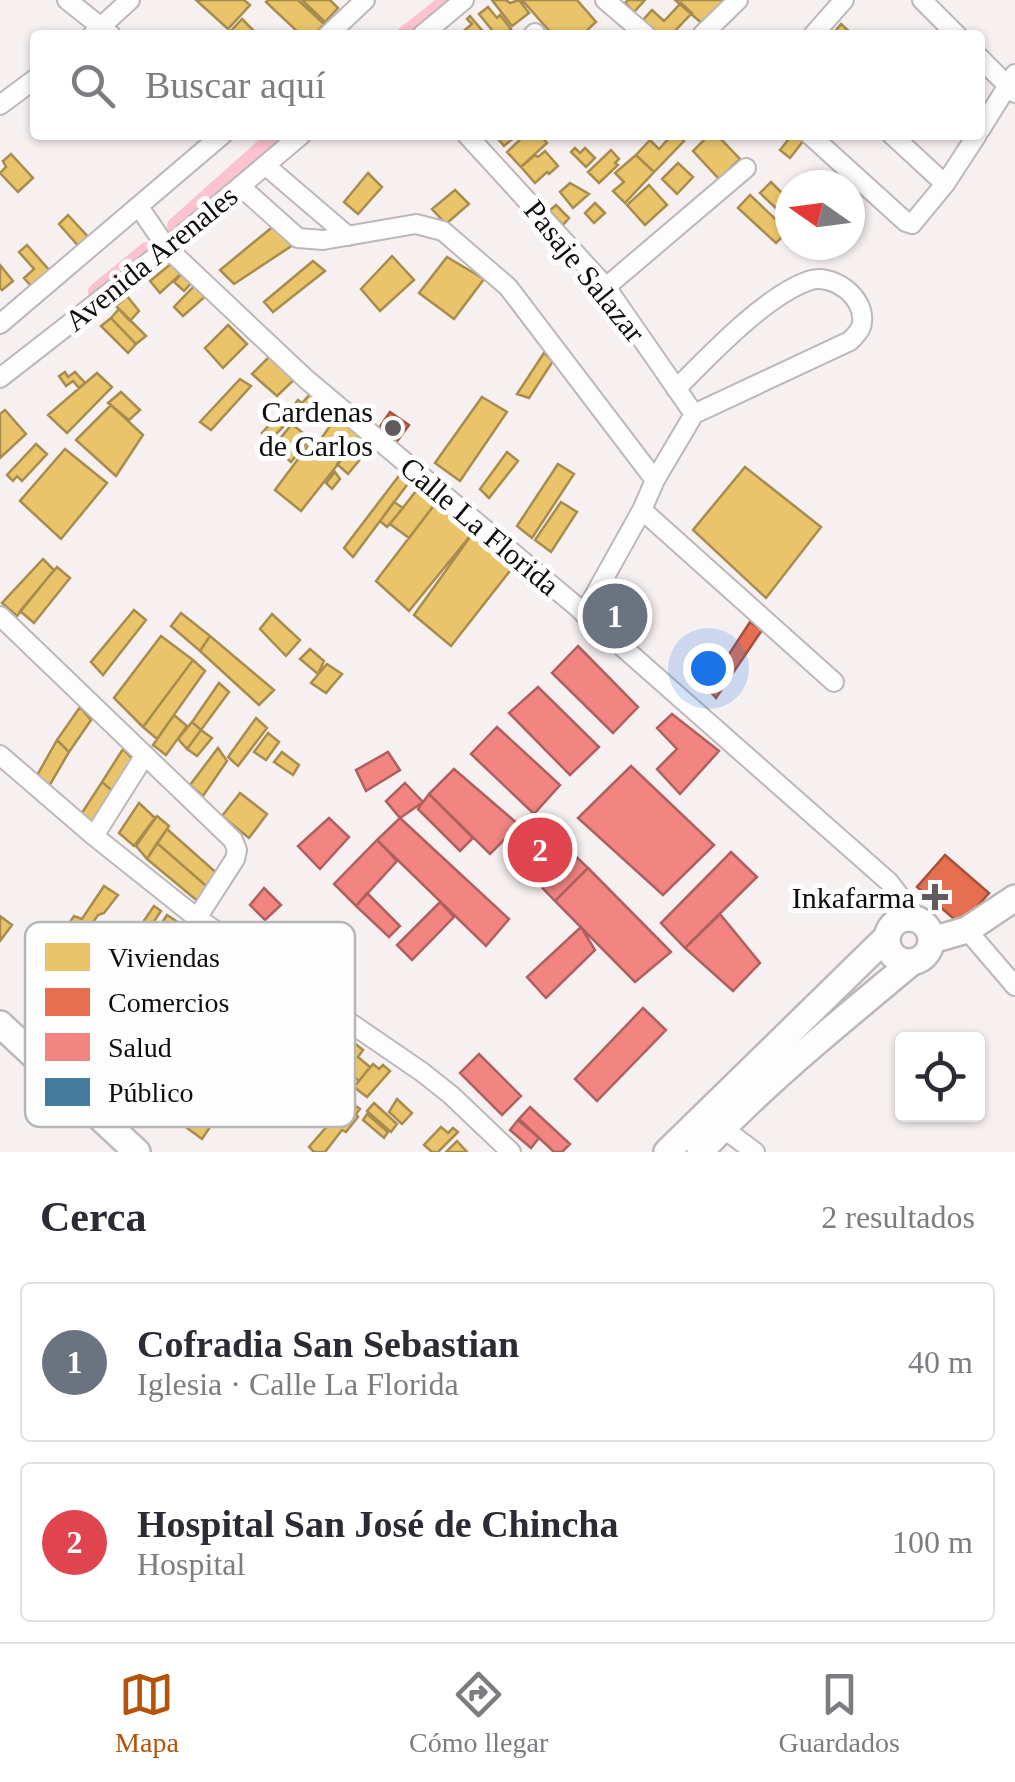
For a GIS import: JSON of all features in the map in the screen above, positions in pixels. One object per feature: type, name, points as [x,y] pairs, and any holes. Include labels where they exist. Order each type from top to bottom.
[{"type":"street","points":[[67,0],[100,30]]},
{"type":"street","points":[[104,30],[130,0]]},
{"type":"street","points":[[333,30],[364,0]]},
{"type":"street","points":[[428,30],[464,0]]},
{"type":"street","points":[[605,0],[640,30]]},
{"type":"street","points":[[707,30],[738,0]]},
{"type":"street","points":[[817,30],[844,0]]},
{"type":"street","points":[[922,0],[952,30]]},
{"type":"street","points":[[985,62],[1013,85],[985,123]]},
{"type":"street","points":[[0,105],[30,82]]},
{"type":"street","name":"Avenida Arenales","points":[[0,324],[213,140]]},
{"type":"street","name":"Avenida Arenales","points":[[0,378],[166,248],[295,140]]},
{"type":"street","name":"Pasaje Salazar","points":[[472,140],[606,286],[694,414]]},
{"type":"street","points":[[816,140],[912,224],[945,184],[973,140]]},
{"type":"street","points":[[897,140],[945,184]]},
{"type":"street","points":[[265,165],[348,236]]},
{"type":"street","points":[[606,286],[746,168]]},
{"type":"street","points":[[240,186],[298,238],[323,240],[416,224],[443,231],[508,286],[655,480]]},
{"type":"street","name":"Calle La Florida","points":[[139,207],[166,248],[306,379],[584,614],[888,882],[924,929]]},
{"type":"street","points":[[584,614],[694,414],[850,341],[862,321],[854,298],[839,284],[822,278],[810,280],[749,320],[676,389]]},
{"type":"street","points":[[642,510],[834,682]]},
{"type":"street","points":[[0,616],[233,840],[236,859],[197,918]]},
{"type":"street","points":[[0,755],[203,922]]},
{"type":"street","points":[[94,836],[145,755]]},
{"type":"street","points":[[690,1149],[809,1012],[887,936],[898,920],[904,918],[924,929],[967,930],[1015,898]]},
{"type":"street","points":[[714,1121],[912,962],[924,957],[928,952],[924,929]]},
{"type":"street","points":[[967,930],[1015,986]]},
{"type":"street","points":[[887,936],[893,955],[912,962]]},
{"type":"street","points":[[809,1012],[829,1032]]},
{"type":"street","points":[[0,1024],[25,1048]]},
{"type":"street","points":[[355,1026],[451,1095],[512,1152]]},
{"type":"street","points":[[714,1121],[756,1152]]},
{"type":"street","points":[[109,1127],[136,1152]]},
{"type":"building: Viviendas","points":[[196,0],[244,0],[250,5],[228,29]]},
{"type":"building: Viviendas","points":[[298,0],[324,24],[319,30],[296,30],[266,2]]},
{"type":"building: Viviendas","points":[[302,0],[330,0],[338,8],[325,22]]},
{"type":"building: Viviendas","points":[[492,0],[519,0],[529,13],[512,26]]},
{"type":"building: Viviendas","points":[[522,0],[577,0],[596,22],[587,30],[549,30]]},
{"type":"building: Viviendas","points":[[645,0],[634,12],[625,3]]},
{"type":"building: Viviendas","points":[[675,0],[730,0],[705,26]]},
{"type":"building: Viviendas","points":[[681,3],[692,13],[676,30],[654,30],[643,20],[652,10],[664,21]]},
{"type":"building: Viviendas","points":[[488,7],[511,29],[492,30],[479,14]]},
{"type":"building: Viviendas","points":[[470,16],[482,30],[465,30],[472,24],[467,19]]},
{"type":"building: Viviendas","points":[[242,19],[253,30],[232,30]]},
{"type":"building: Viviendas","points":[[520,140],[547,143],[521,167],[507,152]]},
{"type":"building: Viviendas","points":[[650,140],[659,149],[667,140],[684,141],[654,172],[636,155]]},
{"type":"building: Viviendas","points":[[704,140],[722,140],[740,159],[719,179],[693,151]]},
{"type":"building: Viviendas","points":[[788,140],[804,140],[790,158],[780,150]]},
{"type":"building: Viviendas","points":[[575,148],[580,153],[585,148],[595,158],[586,167],[571,152]]},
{"type":"building: Viviendas","points":[[611,150],[619,159],[615,163],[618,165],[599,183],[588,172]]},
{"type":"building: Viviendas","points":[[545,151],[558,166],[535,183],[521,167]]},
{"type":"building: Viviendas","points":[[11,154],[33,178],[18,192],[0,173],[6,167],[3,161]]},
{"type":"building: Viviendas","points":[[636,155],[654,172],[625,203],[613,191],[624,182],[615,173]]},
{"type":"building: Viviendas","points":[[678,163],[693,177],[677,194],[662,179]]},
{"type":"building: Viviendas","points":[[368,173],[382,187],[358,214],[344,202]]},
{"type":"building: Viviendas","points":[[771,182],[775,186],[775,207],[760,193]]},
{"type":"building: Viviendas","points":[[570,183],[589,194],[573,208],[560,192]]},
{"type":"building: Viviendas","points":[[649,185],[667,205],[645,225],[627,205]]},
{"type":"building: Viviendas","points":[[455,190],[469,204],[446,224],[432,209]]},
{"type":"building: Viviendas","points":[[750,195],[775,219],[775,242],[738,208]]},
{"type":"building: Viviendas","points":[[595,203],[605,213],[594,223],[585,213]]},
{"type":"building: Viviendas","points":[[556,205],[569,218],[563,225],[549,211]]},
{"type":"building: Viviendas","points":[[68,215],[91,240],[81,249],[59,224]]},
{"type":"building: Viviendas","points":[[276,224],[296,243],[234,284],[220,270]]},
{"type":"building: Viviendas","points":[[27,245],[50,271],[32,287],[24,278],[34,269],[19,252]]},
{"type":"building: Viviendas","points":[[392,256],[414,280],[380,311],[361,289]]},
{"type":"building: Viviendas","points":[[447,257],[484,279],[454,319],[419,293]]},
{"type":"building: Viviendas","points":[[313,261],[325,271],[273,312],[264,302]]},
{"type":"building: Viviendas","points":[[173,262],[184,271],[160,293],[150,281]]},
{"type":"building: Viviendas","points":[[0,265],[13,281],[2,290],[0,288]]},
{"type":"building: Viviendas","points":[[184,271],[194,280],[184,291],[174,282]]},
{"type":"building: Viviendas","points":[[197,283],[208,294],[183,316],[174,307]]},
{"type":"building: Viviendas","points":[[127,296],[139,311],[130,321],[116,306]]},
{"type":"building: Viviendas","points":[[119,309],[146,336],[136,344],[111,318]]},
{"type":"building: Viviendas","points":[[111,318],[136,344],[128,353],[101,326]]},
{"type":"building: Viviendas","points":[[228,325],[247,344],[223,368],[205,348]]},
{"type":"building: Viviendas","points":[[544,353],[553,361],[529,398],[517,394]]},
{"type":"building: Viviendas","points":[[272,354],[299,375],[277,396],[252,374]]},
{"type":"building: Viviendas","points":[[65,372],[68,377],[75,372],[85,383],[79,388],[73,381],[66,386],[59,376]]},
{"type":"building: Viviendas","points":[[97,373],[112,387],[67,433],[48,415]]},
{"type":"building: Viviendas","points":[[240,379],[251,386],[211,430],[200,422]]},
{"type":"building: Viviendas","points":[[121,392],[140,410],[129,420],[108,403]]},
{"type":"building: Viviendas","points":[[312,392],[326,403],[311,421],[290,410]]},
{"type":"building: Viviendas","points":[[482,397],[507,412],[460,481],[435,463]]},
{"type":"building: Viviendas","points":[[111,405],[143,435],[116,476],[76,440]]},
{"type":"building: Viviendas","points":[[5,410],[26,434],[0,458],[0,414]]},
{"type":"building: Viviendas","points":[[281,412],[288,422],[269,441],[262,433]]},
{"type":"building: Viviendas","points":[[337,416],[361,435],[301,511],[275,490],[313,439],[318,443]]},
{"type":"building: Viviendas","points":[[292,424],[310,439],[291,462],[273,447]]},
{"type":"building: Viviendas","points":[[358,437],[371,446],[348,474],[337,464]]},
{"type":"building: Viviendas","points":[[36,444],[47,454],[22,481],[17,476],[13,481],[7,475]]},
{"type":"building: Viviendas","points":[[65,449],[107,483],[61,539],[20,501]]},
{"type":"building: Viviendas","points":[[507,452],[518,461],[489,498],[480,489]]},
{"type":"building: Viviendas","points":[[558,464],[574,474],[532,538],[517,526]]},
{"type":"building: Viviendas","points":[[745,467],[821,527],[766,598],[693,530]]},
{"type":"building: Viviendas","points":[[335,472],[340,479],[332,489],[326,483]]},
{"type":"building: Viviendas","points":[[401,473],[410,481],[353,557],[344,548]]},
{"type":"building: Viviendas","points":[[420,486],[438,500],[409,538],[390,524]]},
{"type":"building: Viviendas","points":[[438,500],[475,530],[409,611],[376,581]]},
{"type":"building: Viviendas","points":[[394,502],[403,508],[387,527],[380,521]]},
{"type":"building: Viviendas","points":[[561,502],[577,512],[551,552],[535,540]]},
{"type":"building: Viviendas","points":[[475,530],[513,567],[451,646],[414,615]]},
{"type":"building: Viviendas","points":[[43,559],[54,570],[17,616],[2,603]]},
{"type":"building: Viviendas","points":[[57,567],[70,578],[34,623],[20,611]]},
{"type":"building: Viviendas","points":[[134,610],[146,620],[103,675],[91,662]]},
{"type":"building: Viviendas","points":[[181,613],[210,636],[200,651],[171,626]]},
{"type":"building: Viviendas","points":[[272,614],[300,640],[286,656],[260,629]]},
{"type":"building: Viviendas","points":[[161,636],[193,660],[143,727],[114,698]]},
{"type":"building: Viviendas","points":[[210,636],[274,690],[259,705],[200,651]]},
{"type":"building: Viviendas","points":[[310,649],[324,661],[318,674],[300,659]]},
{"type":"building: Viviendas","points":[[193,660],[205,671],[157,739],[143,727]]},
{"type":"building: Viviendas","points":[[327,664],[342,674],[326,693],[311,683]]},
{"type":"building: Viviendas","points":[[219,683],[229,692],[201,730],[192,722]]},
{"type":"building: Viviendas","points":[[80,707],[91,720],[69,752],[57,740]]},
{"type":"building: Viviendas","points":[[174,715],[187,726],[166,755],[153,745]]},
{"type":"building: Viviendas","points":[[256,718],[267,728],[238,766],[228,757]]},
{"type":"building: Viviendas","points":[[192,722],[201,730],[187,749],[178,739]]},
{"type":"building: Viviendas","points":[[201,730],[212,738],[197,756],[187,749]]},
{"type":"building: Viviendas","points":[[268,733],[279,742],[266,760],[254,752]]},
{"type":"building: Viviendas","points":[[57,740],[69,752],[48,788],[35,779]]},
{"type":"building: Viviendas","points":[[218,748],[227,761],[203,796],[190,785]]},
{"type":"building: Viviendas","points":[[123,749],[137,764],[115,793],[102,782]]},
{"type":"building: Viviendas","points":[[282,752],[299,765],[293,775],[274,762]]},
{"type":"building: Viviendas","points":[[102,782],[115,793],[95,827],[80,816]]},
{"type":"building: Viviendas","points":[[240,793],[267,814],[249,838],[222,816]]},
{"type":"building: Viviendas","points":[[139,803],[155,818],[134,846],[119,833]]},
{"type":"building: Viviendas","points":[[157,816],[169,826],[147,859],[136,846]]},
{"type":"building: Viviendas","points":[[167,829],[220,876],[212,891],[157,843]]},
{"type":"building: Viviendas","points":[[157,843],[212,891],[200,903],[147,859]]},
{"type":"building: Viviendas","points":[[104,886],[118,895],[93,922],[70,922],[74,916],[82,919]]},
{"type":"building: Viviendas","points":[[154,906],[161,911],[153,922],[143,922]]},
{"type":"building: Viviendas","points":[[0,916],[12,925],[0,941]]},
{"type":"building: Viviendas","points":[[355,1044],[363,1050],[358,1057],[370,1067],[359,1081],[355,1078]]},
{"type":"building: Viviendas","points":[[373,1064],[390,1071],[367,1097],[355,1086]]},
{"type":"building: Viviendas","points":[[397,1099],[412,1113],[402,1124],[389,1112]]},
{"type":"building: Viviendas","points":[[374,1103],[397,1124],[391,1132],[367,1111]]},
{"type":"building: Viviendas","points":[[367,1114],[388,1132],[384,1138],[363,1120]]},
{"type":"building: Viviendas","points":[[186,1127],[210,1127],[202,1139]]},
{"type":"building: Viviendas","points":[[326,1127],[350,1127],[346,1132],[342,1130],[325,1152],[314,1152],[309,1147]]},
{"type":"building: Viviendas","points":[[441,1127],[448,1133],[453,1128],[458,1132],[438,1152],[432,1152],[424,1145]]},
{"type":"building: Viviendas","points":[[457,1141],[467,1152],[446,1152]]},
{"type":"building: Comercios","name":"Cardenas de Carlos","points":[[390,412],[409,425],[395,444],[377,431]]},
{"type":"building: Comercios","points":[[750,622],[762,630],[716,698],[707,688]]},
{"type":"building: Comercios","points":[[945,855],[989,893],[961,925],[917,887]]},
{"type":"building: Salud","points":[[578,646],[638,707],[613,733],[552,673]]},
{"type":"building: Salud","points":[[538,687],[599,747],[570,775],[509,713]]},
{"type":"building: Salud","points":[[672,714],[719,751],[680,794],[657,769],[677,749],[657,728]]},
{"type":"building: Salud","points":[[497,727],[560,785],[534,814],[471,754]]},
{"type":"building: Salud","points":[[388,752],[400,770],[366,791],[356,770]]},
{"type":"building: Salud","points":[[631,766],[714,845],[663,895],[578,818]]},
{"type":"building: Salud","points":[[454,769],[519,825],[490,854],[429,794]]},
{"type":"building: Salud","points":[[405,783],[423,802],[400,818],[386,801]]},
{"type":"building: Salud","points":[[429,794],[473,838],[460,851],[418,809]]},
{"type":"building: Salud","points":[[329,818],[349,837],[320,869],[298,846]]},
{"type":"building: Salud","points":[[400,818],[509,919],[486,946],[377,840]]},
{"type":"building: Salud","points":[[541,823],[588,868],[555,901],[510,854]]},
{"type":"building: Salud","points":[[377,840],[397,861],[356,906],[334,884]]},
{"type":"building: Salud","points":[[731,852],[757,877],[685,948],[661,923]]},
{"type":"building: Salud","points":[[588,868],[671,952],[635,982],[555,901]]},
{"type":"building: Salud","points":[[264,888],[281,905],[265,920],[250,905]]},
{"type":"building: Salud","points":[[367,893],[400,926],[389,937],[356,906]]},
{"type":"building: Salud","points":[[440,902],[454,917],[412,960],[397,945]]},
{"type":"building: Salud","points":[[720,914],[760,963],[733,991],[685,948]]},
{"type":"building: Salud","points":[[581,927],[595,950],[546,998],[527,977]]},
{"type":"building: Salud","points":[[643,1008],[666,1030],[597,1101],[575,1079]]},
{"type":"building: Salud","points":[[479,1054],[521,1096],[502,1115],[460,1073]]},
{"type":"building: Salud","points":[[530,1107],[570,1144],[562,1152],[554,1152],[519,1119]]},
{"type":"building: Salud","points":[[518,1120],[539,1138],[531,1148],[510,1130]]},
{"type":"building: Público","points":[[601,596],[639,619],[629,635],[591,612]]},
{"type":"waterway","points":[[411,30],[450,0]]},
{"type":"waterway","points":[[176,226],[272,140]]},
{"type":"waterway","points":[[97,292],[147,251]]},
{"type":"place","name":"Cardenas de Carlos","points":[[393,428]]},
{"type":"place","name":"Cofradia San Sebastian","points":[[615,616]]},
{"type":"place","name":"Hospital San José de Chincha","points":[[540,850]]},
{"type":"place","name":"Inkafarma","points":[[935,897]]}]
